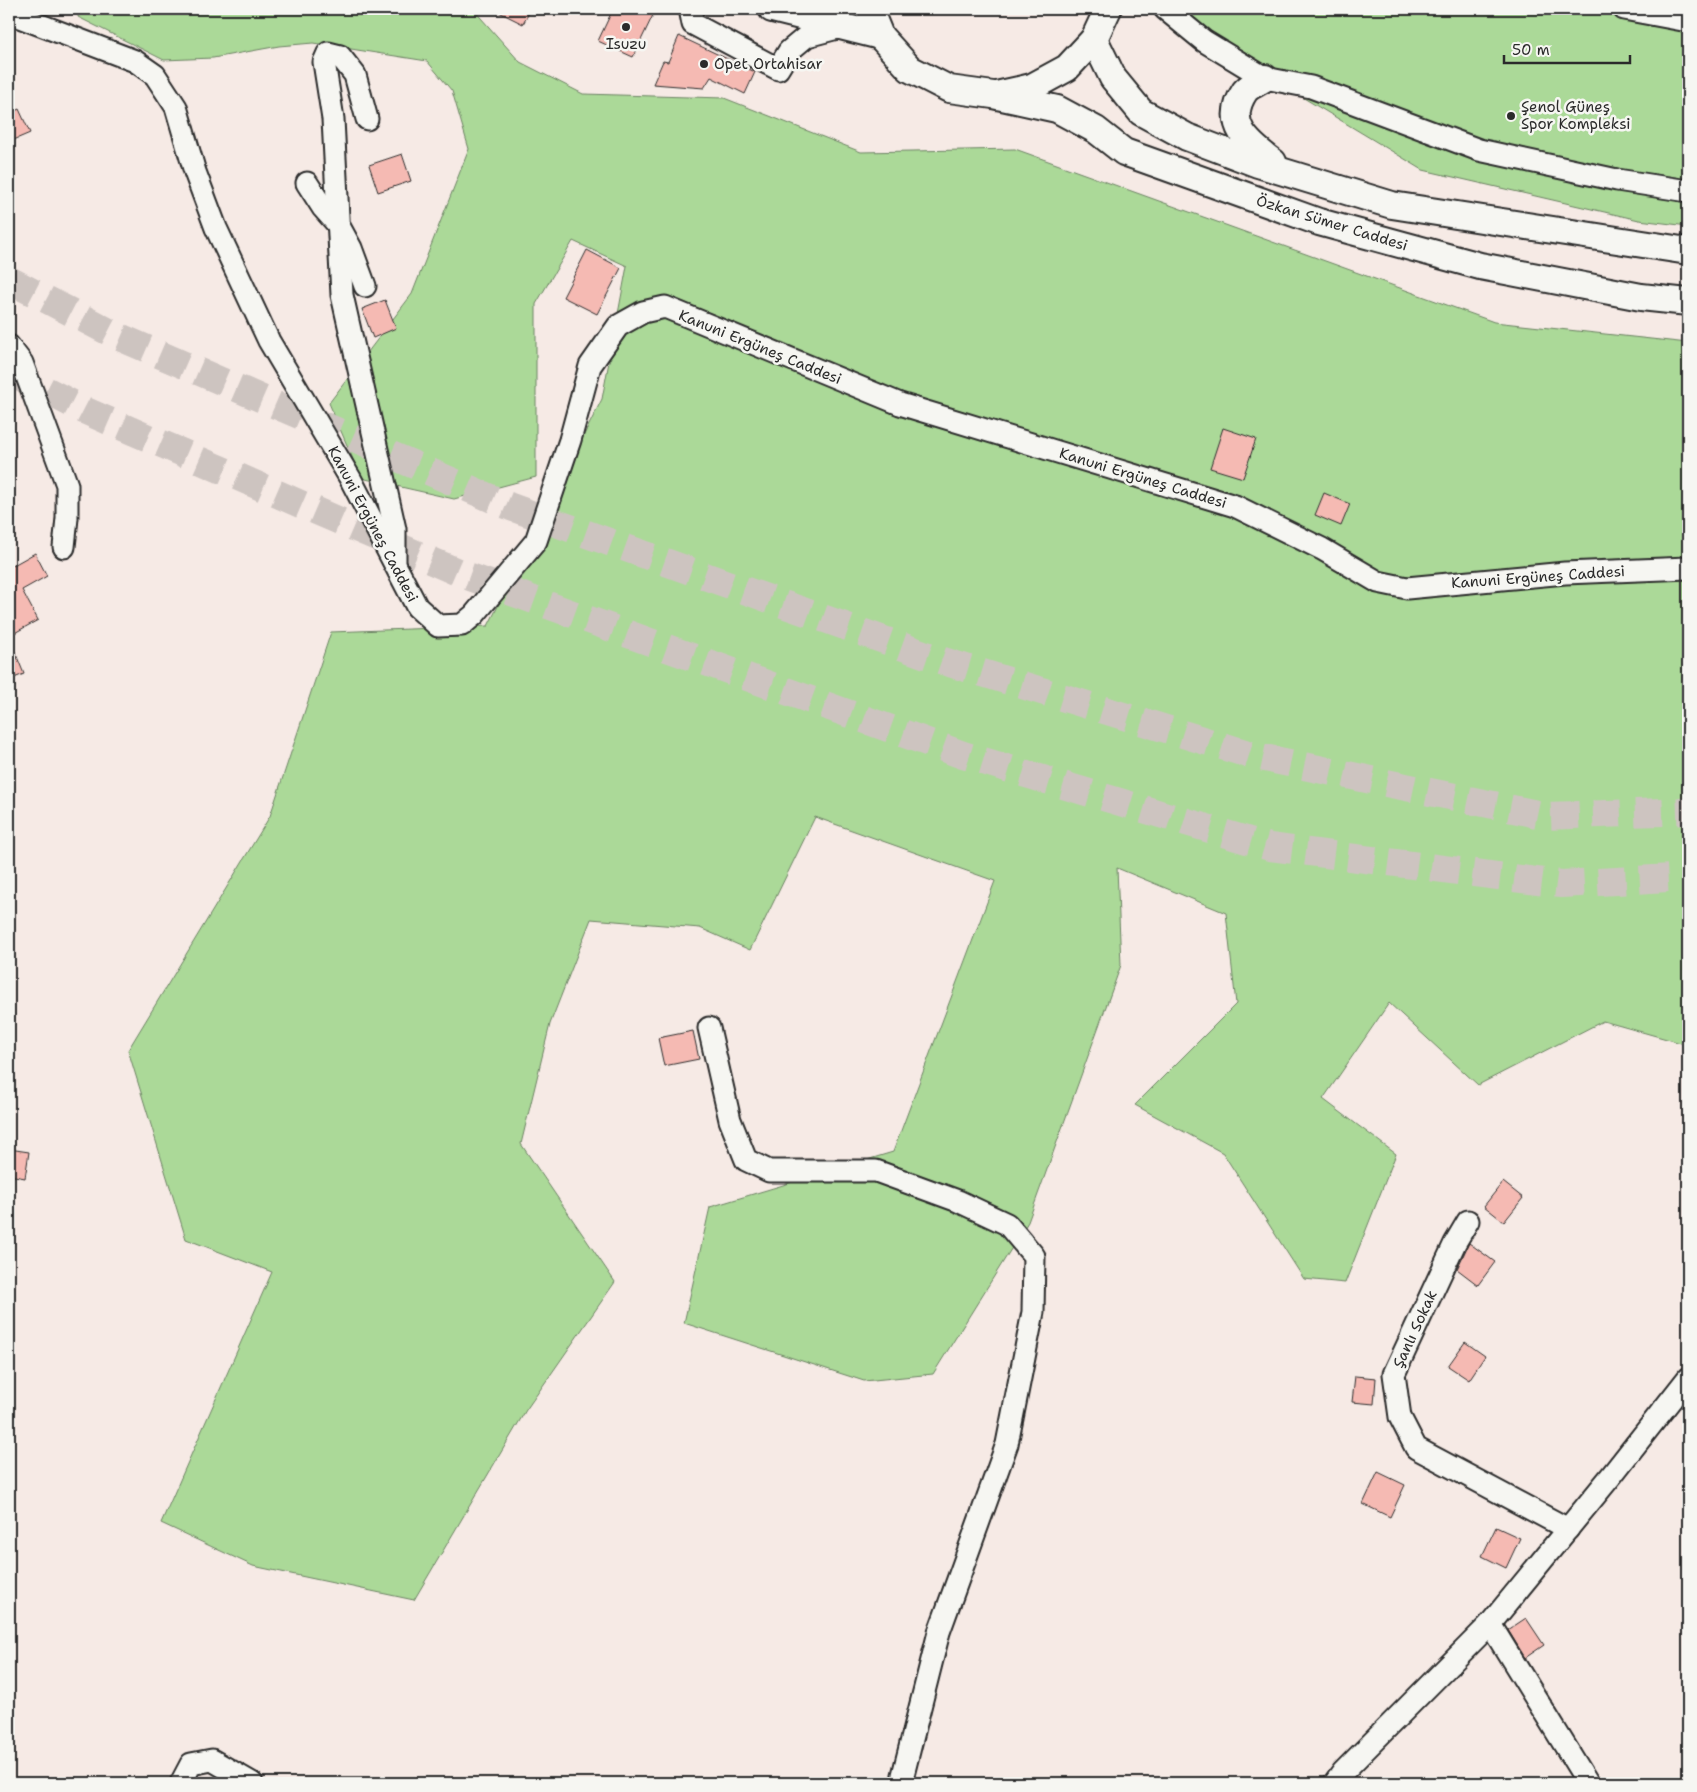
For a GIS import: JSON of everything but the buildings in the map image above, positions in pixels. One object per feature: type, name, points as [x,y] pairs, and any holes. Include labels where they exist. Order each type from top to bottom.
[{"type":"main road","points":[[772,9],[880,36]]},
{"type":"main road","name":"Özkan Sümer Caddesi","points":[[869,9],[880,36],[910,69],[949,89],[992,95],[1057,109],[1096,130],[1124,152],[1319,222],[1480,266],[1641,298],[1688,302]]},
{"type":"main road","name":"Özkan Sümer Caddesi","points":[[992,95],[1032,87],[1067,68],[1094,39],[1108,9]]},
{"type":"main road","points":[[1094,39],[1113,78],[1141,112],[1188,137],[1258,164],[1392,205],[1688,251]]},
{"type":"main road","points":[[1265,78],[1245,90],[1237,110],[1236,125],[1251,145],[1288,173]]},
{"type":"street","points":[[690,9],[693,24],[778,69],[789,51],[807,36],[845,26]]},
{"type":"street","points":[[1165,9],[1204,41],[1265,78],[1311,87],[1479,150],[1618,180],[1688,192]]},
{"type":"street","points":[[1624,9],[1688,21]]},
{"type":"street","name":"Kanuni Ergüneş Caddesi","points":[[9,13],[135,62],[155,75],[176,106],[194,172],[269,341],[350,478],[417,607],[438,626],[462,625],[474,615],[536,541],[570,440],[590,366],[618,326],[643,312],[665,307],[900,404],[1235,506],[1322,549],[1378,582],[1407,588],[1565,573],[1688,568]]},
{"type":"street","points":[[367,119],[355,75],[340,56],[328,53],[324,62],[333,119],[342,295],[395,529],[395,564]]},
{"type":"street","points":[[307,183],[323,208],[339,226],[352,248],[365,286]]},
{"type":"street","points":[[9,346],[22,363],[67,485],[67,518],[64,548]]},
{"type":"street","points":[[710,1028],[730,1120],[746,1160],[769,1170],[876,1171],[958,1201],[1007,1224],[1034,1256],[1033,1312],[1007,1444],[939,1632],[904,1775],[904,1783]]},
{"type":"street","name":"Şanlı Sokak","points":[[1468,1221],[1455,1243],[1394,1374],[1400,1417],[1416,1448],[1568,1530]]},
{"type":"street","points":[[1334,1783],[1490,1624],[1568,1530],[1688,1378]]},
{"type":"street","points":[[1490,1624],[1588,1783]]},
{"type":"street","points":[[180,1783],[191,1764],[212,1760],[252,1783]]},
{"type":"green space","points":[[79,9],[473,9],[520,62],[583,94],[724,98],[861,152],[1015,149],[1494,322],[1688,343],[1688,1045],[1603,1021],[1478,1085],[1389,1003],[1323,1099],[1396,1154],[1345,1283],[1304,1279],[1223,1153],[1135,1105],[1236,1004],[1226,913],[1117,868],[1121,965],[1028,1222],[933,1374],[864,1381],[684,1323],[710,1207],[893,1152],[995,881],[815,817],[750,950],[700,928],[591,919],[550,1024],[521,1144],[615,1282],[526,1410],[414,1600],[253,1566],[161,1523],[272,1272],[186,1239],[128,1050],[270,816],[331,632],[488,626],[602,399],[627,266],[573,241],[536,304],[536,477],[454,499],[361,478],[329,403],[412,294],[469,149],[452,91],[427,61],[313,43],[279,46],[213,58],[164,60],[78,17]]},
{"type":"green space","name":"Şenol Güneş Spor Kompleksi","points":[[1181,9],[1688,9],[1688,226],[1639,220],[1423,170],[1244,62]]},
{"type":"tunnel","points":[[9,280],[115,335],[511,507],[943,661],[1255,756],[1547,816],[1688,811]]},
{"type":"tunnel","points":[[9,371],[86,411],[462,574],[963,755],[1270,847],[1561,884],[1688,877]]},
{"type":"place","name":"Isuzu","points":[[626,27]]},
{"type":"place","name":"Opet Ortahisar","points":[[704,64]]},
{"type":"place","name":"Şenol Güneş Spor Kompleksi","points":[[1511,116]]}]
